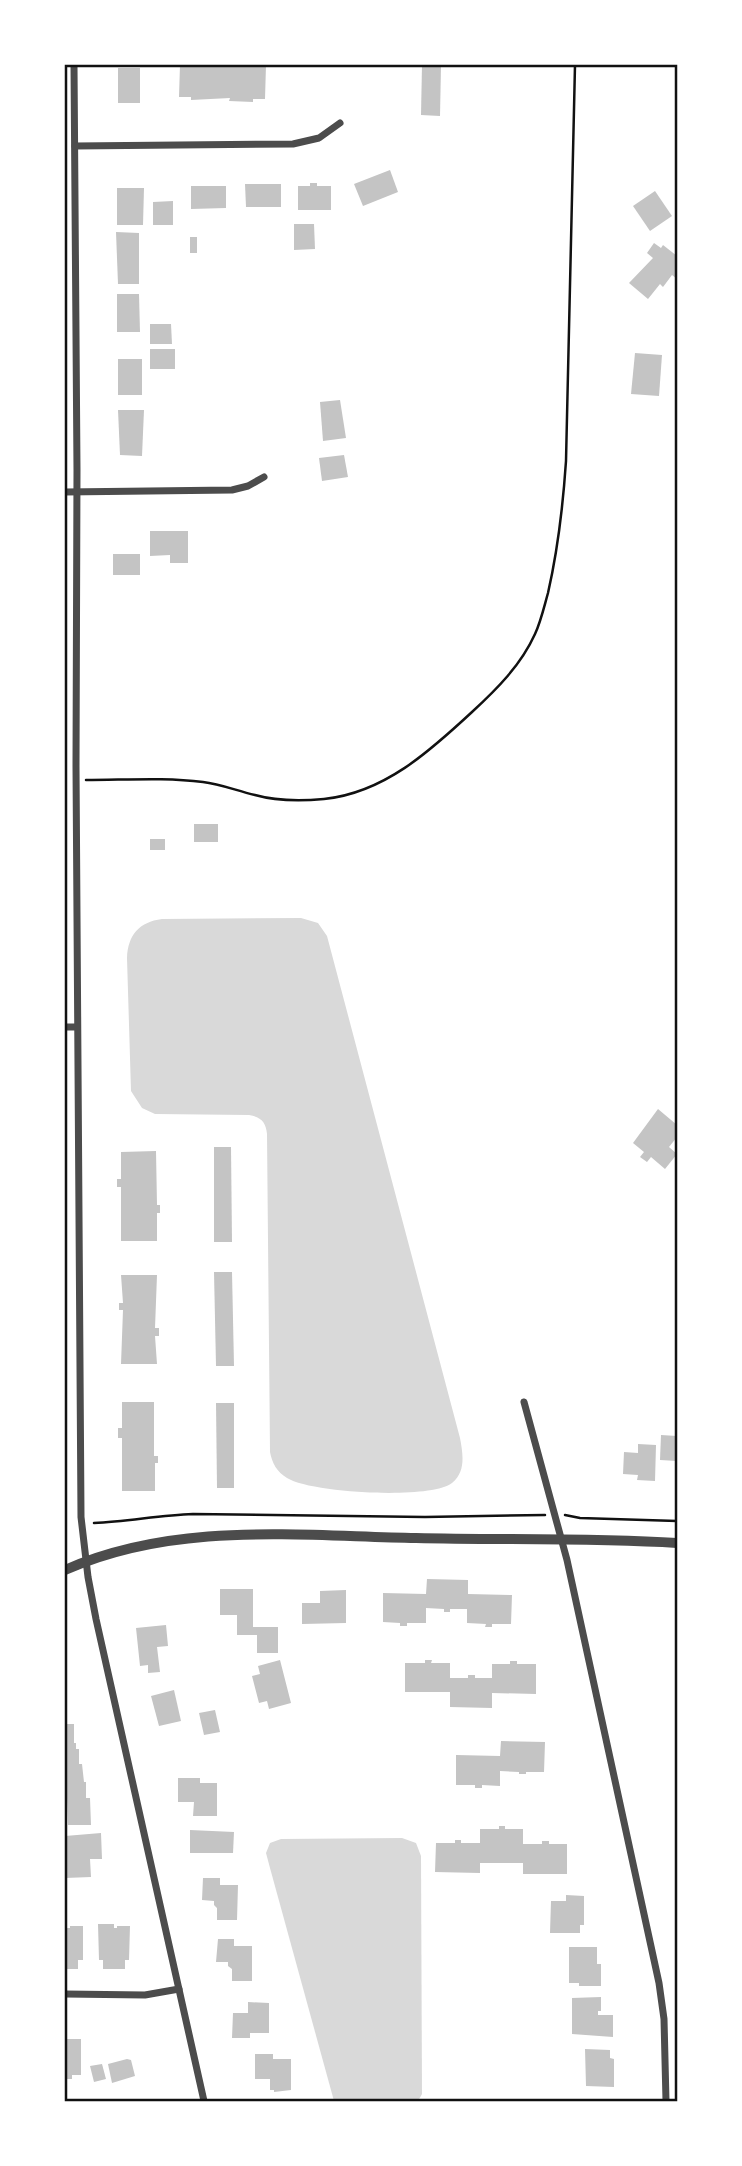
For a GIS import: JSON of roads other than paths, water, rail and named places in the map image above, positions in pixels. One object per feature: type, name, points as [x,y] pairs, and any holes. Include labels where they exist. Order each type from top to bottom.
[{"type":"street","points":[[74,65],[80,1500],[86,1561],[96,1619],[204,2101]]},
{"type":"street","points":[[75,146],[293,144],[319,138],[340,123]]},
{"type":"street","points":[[65,492],[232,490],[248,486],[264,477]]},
{"type":"street","points":[[65,766],[76,766]]},
{"type":"street","points":[[65,1027],[77,1027]]},
{"type":"street","points":[[524,1402],[561,1540],[659,1983],[665,2030],[666,2101]]},
{"type":"street","points":[[65,1570],[134,1547],[207,1536],[282,1535],[677,1543]]},
{"type":"street","points":[[65,1994],[145,1995],[179,1989]]}]
